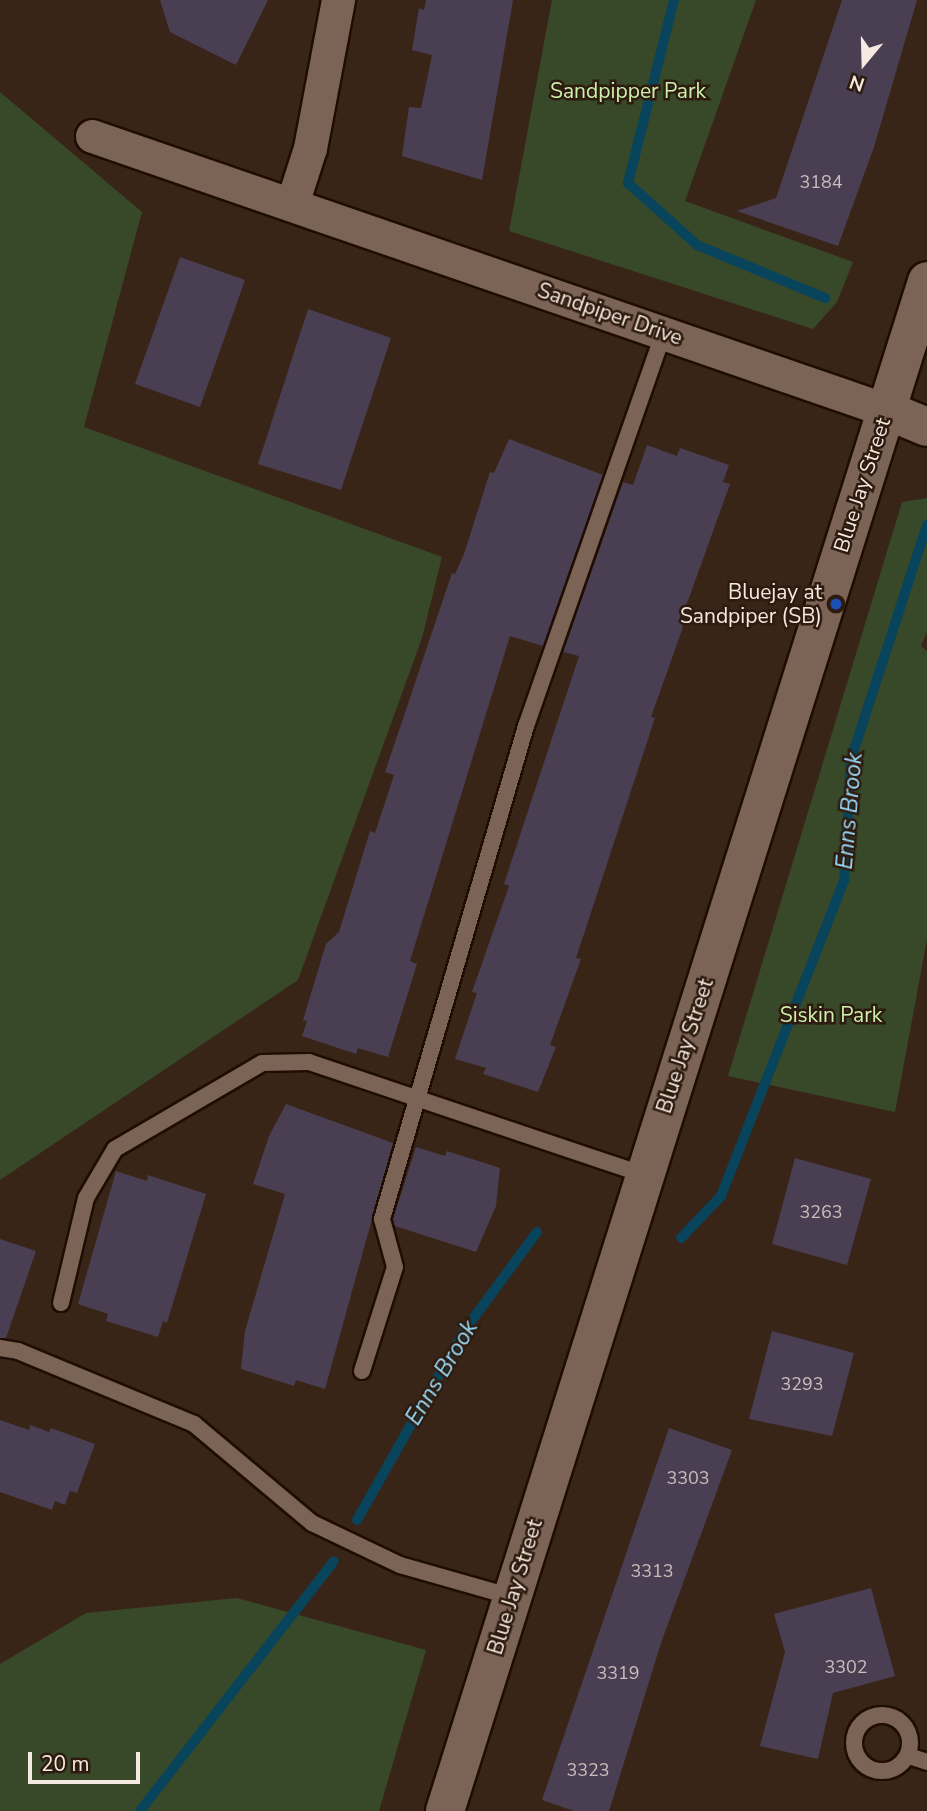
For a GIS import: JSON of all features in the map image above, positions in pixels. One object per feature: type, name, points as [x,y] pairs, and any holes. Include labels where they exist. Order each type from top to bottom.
[{"type":"street","points":[[292,204],[310,148],[338,0]]},
{"type":"street","name":"Sandpiper Drive","points":[[92,136],[886,410],[927,427]]},
{"type":"street","name":"Blue Jay Street","points":[[445,1811],[927,281]]},
{"type":"lane","points":[[362,1371],[395,1267],[382,1219],[526,726],[664,333]]},
{"type":"lane","points":[[61,1303],[86,1198],[115,1149],[262,1063],[309,1062],[644,1175]]},
{"type":"lane","points":[[0,1348],[18,1351],[194,1424],[312,1522],[362,1547],[400,1565],[512,1597]]},
{"type":"lane","points":[[909,1756],[927,1762]]},
{"type":"green space","name":"Sandpipper Park","points":[[552,0],[756,0],[685,201],[853,262],[837,302],[813,329],[509,231]]},
{"type":"green space","points":[[0,92],[142,212],[84,427],[442,557],[422,638],[298,980],[0,1180]]},
{"type":"green space","name":"Siskin Park","points":[[927,498],[927,632],[921,646],[927,651],[927,939],[895,1112],[728,1076],[902,502]]},
{"type":"green space","points":[[237,1598],[426,1650],[379,1811],[0,1811],[0,1664],[86,1613]]},
{"type":"building","points":[[160,0],[268,0],[236,65],[170,32]]},
{"type":"building","points":[[426,0],[513,0],[482,180],[402,156],[409,107],[421,108],[432,55],[412,50],[419,8],[424,10]]},
{"type":"building","points":[[842,0],[917,0],[874,147],[838,246],[737,211],[776,198]]},
{"type":"building","points":[[180,257],[245,280],[200,407],[135,384]]},
{"type":"building","points":[[308,309],[391,338],[341,490],[258,464]]},
{"type":"building","points":[[509,439],[603,475],[543,646],[510,636],[410,961],[417,964],[388,1057],[358,1048],[356,1054],[302,1036],[307,1021],[303,1020],[326,944],[339,932],[370,831],[375,833],[394,775],[385,772],[452,573],[455,574],[464,554],[490,472],[494,473]]},
{"type":"building","points":[[647,445],[677,456],[680,448],[729,465],[723,482],[730,484],[685,609],[682,630],[651,717],[655,718],[576,958],[581,959],[550,1045],[556,1047],[538,1092],[483,1074],[486,1068],[455,1059],[477,993],[472,992],[509,886],[504,884],[579,656],[563,652],[623,482],[633,485]]},
{"type":"building","points":[[286,1104],[393,1143],[325,1389],[296,1380],[294,1386],[241,1369],[245,1331],[285,1194],[253,1184],[269,1136]]},
{"type":"building","points":[[416,1147],[445,1156],[447,1151],[500,1168],[496,1206],[476,1252],[395,1226],[393,1219]]},
{"type":"building","points":[[795,1158],[871,1179],[847,1265],[772,1244]]},
{"type":"building","points":[[116,1171],[147,1181],[148,1175],[206,1194],[167,1323],[163,1321],[158,1337],[106,1321],[108,1314],[78,1304]]},
{"type":"building","points":[[0,1239],[36,1251],[6,1338],[0,1338]]},
{"type":"building","points":[[772,1331],[854,1353],[832,1436],[749,1419]]},
{"type":"building","points":[[0,1420],[29,1430],[30,1425],[49,1432],[51,1428],[95,1444],[77,1493],[70,1491],[65,1505],[55,1501],[52,1510],[0,1492]]},
{"type":"building","points":[[669,1428],[732,1450],[661,1643],[609,1811],[574,1811],[542,1800]]},
{"type":"building","points":[[871,1588],[895,1676],[833,1693],[818,1759],[760,1746],[785,1652],[774,1614]]},
{"type":"waterway","name":"Enns Brook","points":[[674,0],[628,183],[697,245],[825,298]]},
{"type":"waterway","name":"Enns Brook","points":[[681,1238],[721,1196],[844,881],[851,759],[927,525]]},
{"type":"waterway","name":"Enns Brook","points":[[357,1520],[464,1331],[537,1232]]},
{"type":"waterway","name":"Enns Brook","points":[[140,1811],[334,1561]]},
{"type":"place","name":"Bluejay at Sandpiper (SB)","points":[[836,604]]}]
